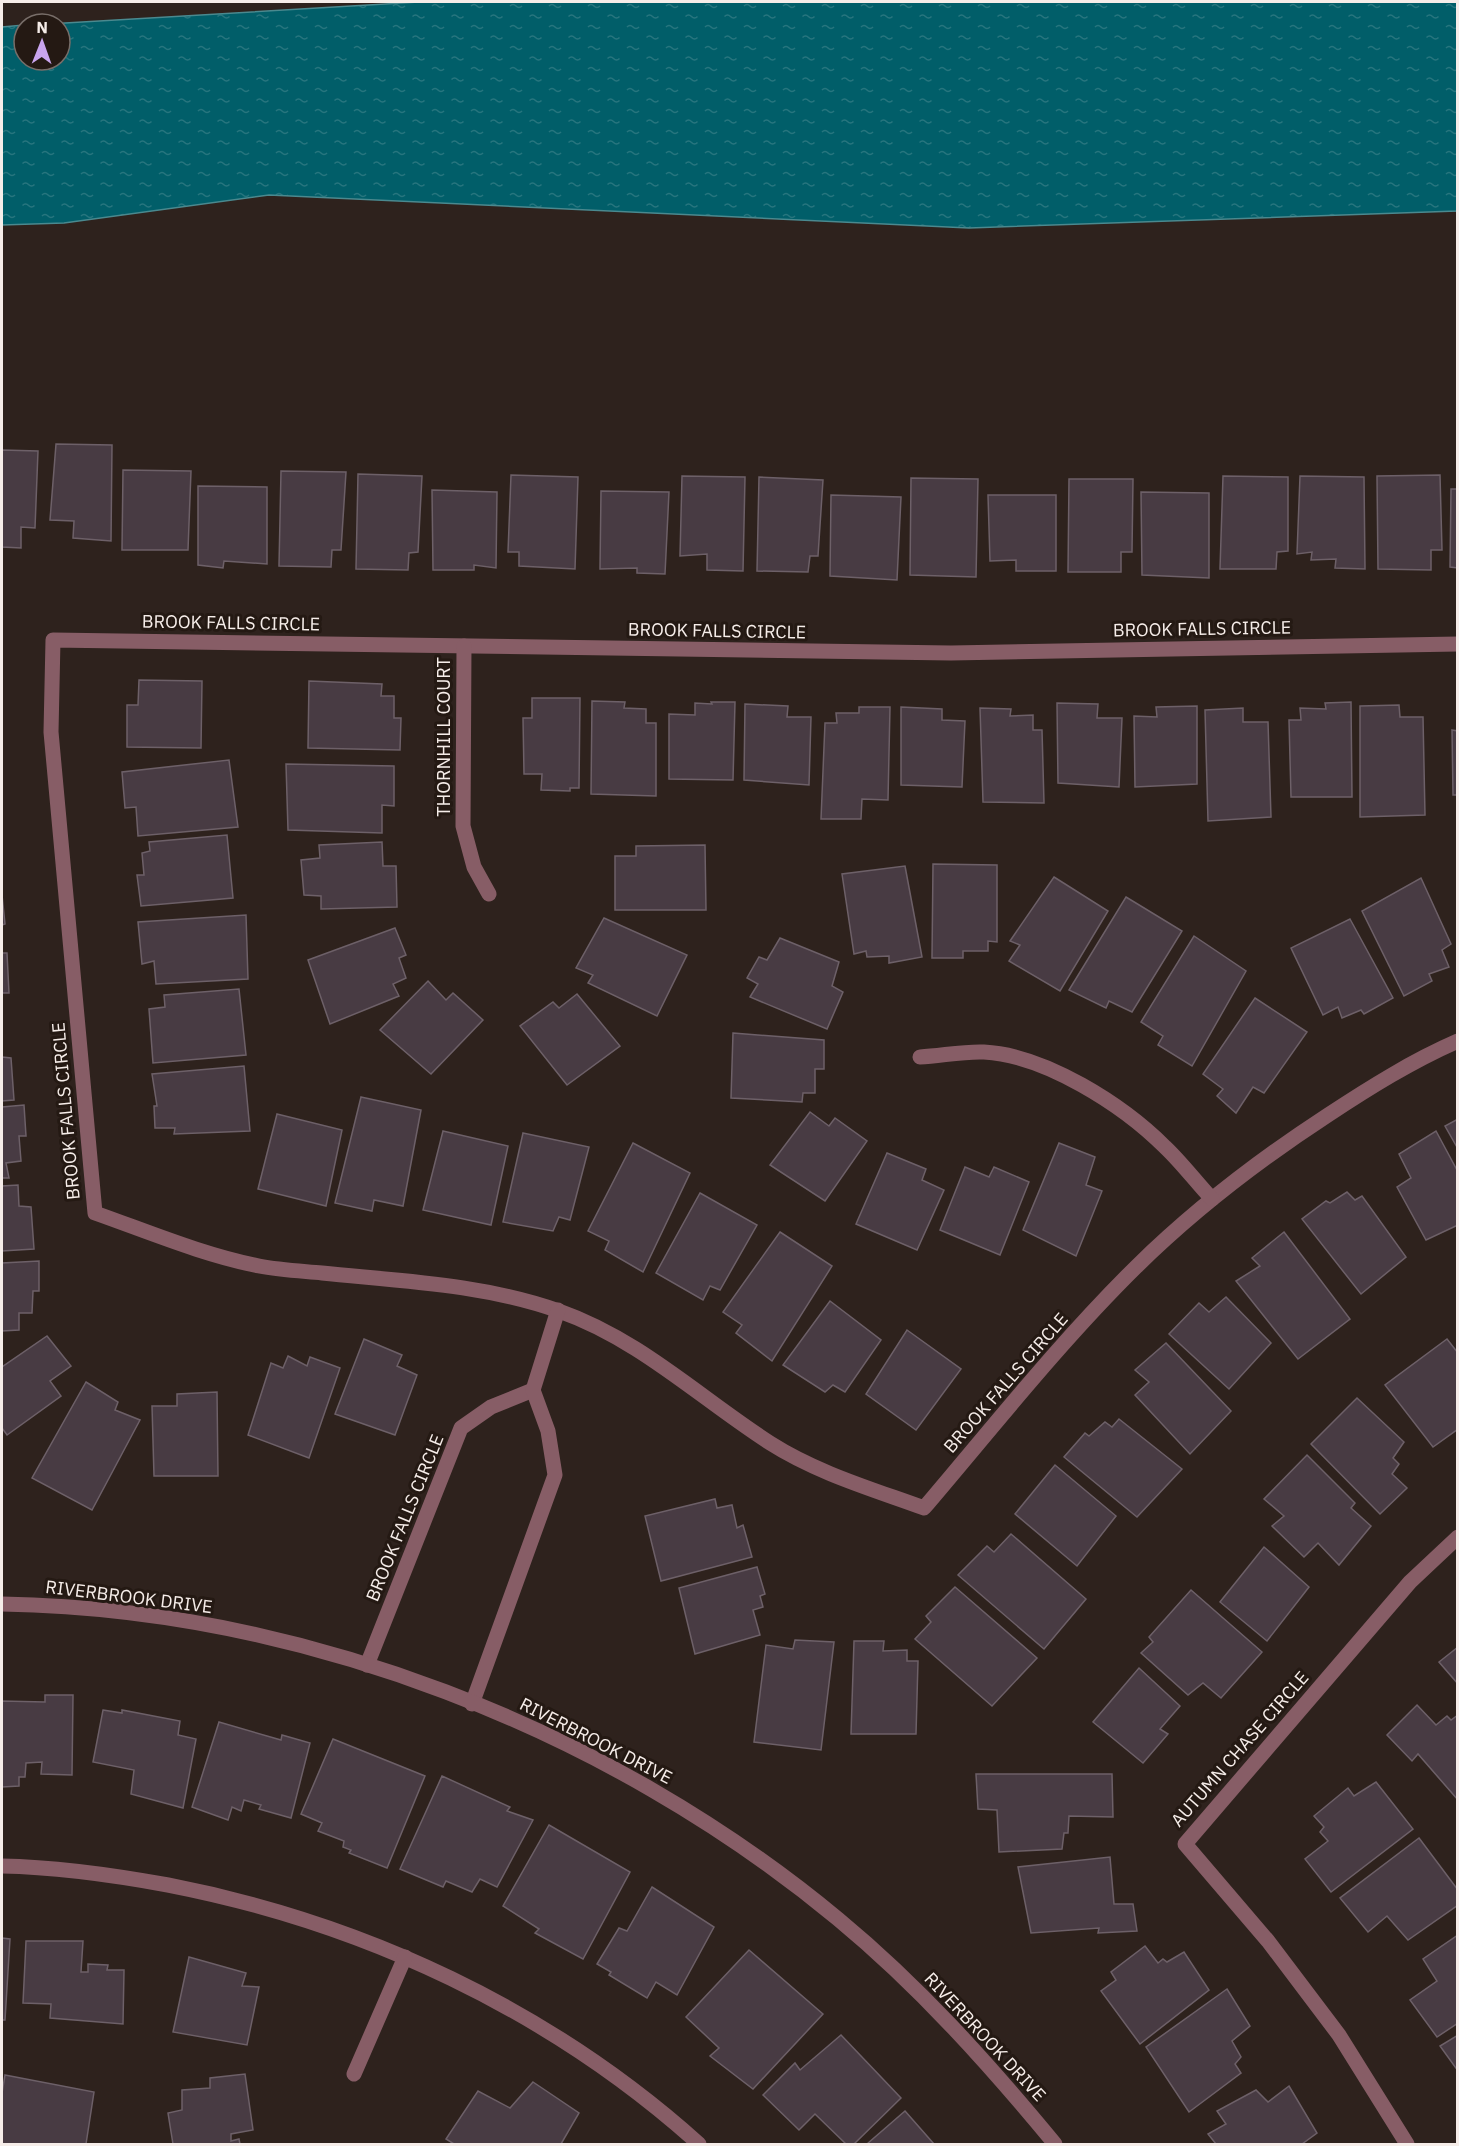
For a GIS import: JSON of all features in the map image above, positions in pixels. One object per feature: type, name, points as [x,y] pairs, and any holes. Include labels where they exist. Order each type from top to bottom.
[{"type":"street","name":"BROOK FALLS CIRCLE","points":[[1458,644],[951,653],[53,640],[51,732],[95,1214],[195,1249],[260,1266],[457,1287],[502,1294],[558,1310],[638,1348],[771,1443],[824,1472],[924,1508],[1069,1337],[1136,1267],[1212,1198],[1278,1147],[1363,1092],[1458,1041]]},
{"type":"street","name":"THORNHILL COURT","points":[[464,646],[463,826],[474,867],[489,894]]},
{"type":"street","points":[[920,1057],[984,1052],[1025,1059],[1061,1074],[1118,1108],[1165,1146],[1212,1198]]},
{"type":"street","points":[[472,1704],[555,1475],[548,1431],[533,1390],[558,1310]]},
{"type":"street","name":"BROOK FALLS CIRCLE","points":[[367,1665],[461,1428],[491,1407],[533,1390]]},
{"type":"street","name":"AUTUMN CHASE CIRCLE","points":[[1407,2145],[1325,2016],[1268,1941],[1185,1844],[1410,1582],[1458,1537]]},
{"type":"street","name":"RIVERBROOK DRIVE","points":[[2,1604],[50,1605],[166,1618],[284,1641],[389,1671],[522,1722],[621,1772],[713,1827],[839,1920],[931,2003],[998,2075],[1055,2145]]},
{"type":"street","points":[[2,1866],[118,1875],[224,1896],[317,1923],[405,1957],[476,1990],[577,2050],[672,2120],[699,2145]]},
{"type":"street","points":[[354,2074],[405,1957]]},
{"type":"water","points":[[419,2],[1457,2],[1457,211],[969,228],[269,195],[64,223],[2,225],[2,27],[12,26],[12,72],[72,72],[72,23]]},
{"type":"building","points":[[56,444],[112,445],[111,541],[73,538],[74,521],[50,520]]},
{"type":"building","points":[[2,450],[38,451],[35,528],[21,527],[21,548],[2,547]]},
{"type":"building","points":[[123,470],[191,471],[188,550],[122,550]]},
{"type":"building","points":[[281,471],[346,472],[341,550],[332,550],[331,567],[279,566]]},
{"type":"building","points":[[358,474],[422,476],[418,552],[409,553],[408,570],[356,569]]},
{"type":"building","points":[[511,475],[578,477],[575,569],[519,566],[519,552],[508,552]]},
{"type":"building","points":[[1440,475],[1442,550],[1431,550],[1431,570],[1378,569],[1377,476]]},
{"type":"building","points":[[682,476],[745,477],[743,571],[707,570],[707,554],[680,556]]},
{"type":"building","points":[[1223,476],[1288,477],[1288,551],[1277,552],[1276,569],[1220,569]]},
{"type":"building","points":[[1300,476],[1364,477],[1365,569],[1335,568],[1336,559],[1311,560],[1312,552],[1297,554]]},
{"type":"building","points":[[759,477],[823,480],[818,556],[810,556],[808,572],[757,571]]},
{"type":"building","points":[[911,478],[978,479],[976,577],[910,575]]},
{"type":"building","points":[[1069,479],[1133,479],[1132,552],[1121,552],[1121,572],[1068,572]]},
{"type":"building","points":[[198,486],[267,487],[267,564],[224,561],[223,568],[198,565]]},
{"type":"building","points":[[1451,489],[1458,489],[1458,568],[1450,567]]},
{"type":"building","points":[[432,490],[497,492],[496,568],[474,565],[474,570],[433,570]]},
{"type":"building","points":[[601,491],[669,492],[665,574],[637,573],[637,568],[600,569]]},
{"type":"building","points":[[1141,492],[1209,493],[1209,578],[1142,575]]},
{"type":"building","points":[[831,495],[901,497],[897,580],[830,576]]},
{"type":"building","points":[[988,495],[1056,495],[1056,571],[1016,571],[1016,560],[990,561]]},
{"type":"building","points":[[139,680],[202,681],[201,748],[127,747],[127,705],[138,705]]},
{"type":"building","points":[[309,681],[382,684],[381,696],[394,696],[394,718],[401,718],[400,750],[308,748]]},
{"type":"building","points":[[532,698],[580,698],[579,788],[570,788],[570,791],[541,790],[542,774],[524,774],[523,718],[532,718]]},
{"type":"building","points":[[592,701],[625,702],[624,708],[646,709],[646,723],[656,723],[656,796],[591,794]]},
{"type":"building","points":[[711,702],[735,702],[733,780],[669,779],[669,714],[695,715],[695,703],[712,704]]},
{"type":"building","points":[[1351,702],[1352,797],[1291,797],[1289,720],[1301,720],[1300,708],[1326,709],[1325,703]]},
{"type":"building","points":[[1057,703],[1098,704],[1097,718],[1122,718],[1119,787],[1058,783]]},
{"type":"building","points":[[745,704],[788,706],[787,717],[811,717],[809,785],[744,780]]},
{"type":"building","points":[[1399,705],[1400,717],[1423,717],[1425,815],[1360,817],[1360,706]]},
{"type":"building","points":[[1197,706],[1197,784],[1135,787],[1134,716],[1157,717],[1156,707]]},
{"type":"building","points":[[859,707],[890,707],[888,800],[862,799],[861,819],[821,819],[825,723],[837,723],[836,713],[859,713]]},
{"type":"building","points":[[901,707],[942,709],[942,720],[965,721],[962,787],[901,785]]},
{"type":"building","points":[[980,708],[1011,709],[1010,716],[1033,715],[1033,730],[1042,730],[1044,803],[983,802]]},
{"type":"building","points":[[1243,708],[1243,722],[1268,722],[1271,817],[1208,821],[1205,710]]},
{"type":"building","points":[[1452,730],[1458,731],[1458,795],[1453,795]]},
{"type":"building","points":[[229,760],[238,827],[138,836],[136,807],[125,808],[122,772]]},
{"type":"building","points":[[286,764],[394,766],[394,806],[382,805],[382,833],[288,830]]},
{"type":"building","points":[[227,835],[233,898],[141,906],[137,875],[144,875],[142,853],[150,851],[149,842]]},
{"type":"building","points":[[382,842],[383,866],[396,866],[397,907],[321,909],[321,896],[304,895],[301,860],[320,858],[319,845]]},
{"type":"building","points":[[705,845],[706,910],[615,910],[615,856],[636,856],[636,846]]},
{"type":"building","points":[[933,864],[997,865],[997,942],[988,941],[988,951],[963,951],[963,958],[932,958]]},
{"type":"building","points":[[905,866],[922,957],[889,963],[889,956],[867,957],[866,951],[854,954],[842,874]]},
{"type":"building","points":[[1054,877],[1108,911],[1060,991],[1009,961],[1020,945],[1010,941]]},
{"type":"building","points":[[1421,878],[1451,944],[1442,950],[1449,967],[1429,974],[1432,981],[1404,996],[1362,911]]},
{"type":"building","points":[[2,895],[5,924],[2,925]]},
{"type":"building","points":[[1126,897],[1182,931],[1132,1012],[1109,1001],[1106,1008],[1069,990]]},
{"type":"building","points":[[246,915],[248,979],[156,984],[154,961],[142,964],[138,922]]},
{"type":"building","points":[[604,918],[687,955],[657,1016],[588,983],[593,975],[576,968]]},
{"type":"building","points":[[1350,919],[1393,998],[1364,1014],[1361,1010],[1342,1018],[1338,1007],[1323,1015],[1291,948]]},
{"type":"building","points":[[395,928],[406,955],[399,958],[406,978],[393,984],[399,996],[330,1024],[308,960]]},
{"type":"building","points":[[1194,936],[1246,971],[1192,1066],[1158,1045],[1163,1036],[1141,1022]]},
{"type":"building","points":[[780,938],[839,962],[832,986],[843,992],[827,1029],[750,997],[758,984],[747,978],[759,957],[767,960]]},
{"type":"building","points":[[2,953],[7,953],[9,993],[2,993]]},
{"type":"building","points":[[428,981],[446,1000],[453,993],[483,1020],[431,1074],[380,1030]]},
{"type":"building","points":[[239,989],[246,1055],[153,1063],[149,1009],[165,1007],[164,995]]},
{"type":"building","points":[[577,994],[620,1046],[567,1085],[520,1026],[553,1002],[559,1008]]},
{"type":"building","points":[[1255,998],[1307,1032],[1264,1093],[1253,1087],[1236,1113],[1217,1096],[1223,1089],[1203,1074]]},
{"type":"building","points":[[733,1033],[824,1040],[824,1069],[815,1069],[815,1093],[803,1093],[802,1102],[731,1098]]},
{"type":"building","points":[[2,1057],[11,1058],[14,1100],[2,1101]]},
{"type":"building","points":[[244,1066],[250,1131],[174,1134],[175,1128],[155,1128],[154,1106],[157,1106],[152,1074]]},
{"type":"building","points":[[361,1097],[421,1110],[403,1206],[374,1200],[372,1211],[335,1203]]},
{"type":"building","points":[[24,1105],[26,1136],[19,1136],[21,1161],[6,1163],[9,1178],[2,1178],[2,1107]]},
{"type":"building","points":[[810,1112],[829,1126],[835,1118],[867,1141],[825,1201],[770,1165]]},
{"type":"building","points":[[277,1114],[342,1130],[326,1206],[258,1189]]},
{"type":"building","points":[[1458,1119],[1458,1149],[1445,1126]]},
{"type":"building","points":[[443,1131],[508,1146],[491,1225],[423,1210]]},
{"type":"building","points":[[1436,1131],[1458,1172],[1458,1225],[1426,1240],[1397,1187],[1411,1178],[1399,1154]]},
{"type":"building","points":[[523,1133],[589,1147],[570,1220],[559,1217],[553,1231],[503,1222]]},
{"type":"building","points":[[633,1143],[690,1173],[643,1272],[605,1250],[609,1241],[588,1231]]},
{"type":"building","points":[[1059,1143],[1095,1157],[1086,1185],[1102,1191],[1076,1256],[1023,1230]]},
{"type":"building","points":[[887,1153],[926,1169],[922,1180],[944,1190],[917,1250],[856,1224]]},
{"type":"building","points":[[965,1167],[989,1177],[994,1167],[1029,1182],[1000,1255],[940,1230]]},
{"type":"building","points":[[18,1185],[19,1206],[31,1207],[34,1249],[2,1251],[2,1186]]},
{"type":"building","points":[[1347,1192],[1355,1200],[1362,1196],[1406,1257],[1361,1294],[1302,1219],[1326,1201],[1330,1203]]},
{"type":"building","points":[[700,1193],[757,1225],[720,1290],[710,1286],[703,1300],[656,1273]]},
{"type":"building","points":[[780,1232],[832,1266],[772,1361],[736,1333],[742,1325],[723,1312]]},
{"type":"building","points":[[1284,1232],[1350,1319],[1298,1359],[1236,1281],[1260,1266],[1252,1258]]},
{"type":"building","points":[[39,1261],[39,1291],[33,1291],[32,1313],[19,1313],[19,1330],[2,1331],[2,1263]]},
{"type":"building","points":[[1226,1297],[1271,1343],[1229,1389],[1169,1334],[1199,1303],[1209,1312]]},
{"type":"building","points":[[830,1301],[881,1340],[845,1392],[833,1385],[825,1392],[783,1365]]},
{"type":"building","points":[[907,1330],[961,1369],[916,1430],[866,1394]]},
{"type":"building","points":[[47,1336],[71,1366],[50,1381],[61,1396],[7,1435],[2,1428],[2,1367]]},
{"type":"building","points":[[364,1339],[402,1355],[397,1366],[417,1375],[395,1435],[335,1414]]},
{"type":"building","points":[[1447,1339],[1458,1353],[1458,1429],[1433,1447],[1385,1385]]},
{"type":"building","points":[[1166,1343],[1231,1411],[1190,1454],[1135,1395],[1149,1382],[1135,1370]]},
{"type":"building","points":[[288,1356],[307,1366],[310,1357],[340,1368],[309,1458],[248,1435],[271,1363],[283,1368]]},
{"type":"building","points":[[86,1382],[118,1402],[115,1410],[140,1420],[92,1510],[32,1478]]},
{"type":"building","points":[[217,1392],[218,1476],[154,1476],[152,1406],[177,1406],[177,1394]]},
{"type":"building","points":[[1357,1398],[1404,1442],[1393,1458],[1399,1464],[1392,1474],[1407,1488],[1380,1514],[1311,1444]]},
{"type":"building","points":[[1119,1419],[1182,1469],[1137,1517],[1064,1457],[1085,1433],[1089,1436],[1105,1422],[1112,1427]]},
{"type":"building","points":[[1307,1455],[1355,1503],[1351,1508],[1371,1526],[1339,1565],[1318,1543],[1304,1557],[1272,1526],[1284,1516],[1264,1499]]},
{"type":"building","points":[[1055,1465],[1116,1516],[1077,1566],[1015,1514]]},
{"type":"building","points":[[715,1499],[717,1508],[732,1505],[737,1528],[743,1525],[752,1557],[661,1581],[645,1516]]},
{"type":"building","points":[[1011,1534],[1086,1599],[1044,1649],[958,1575],[987,1546],[994,1552]]},
{"type":"building","points":[[1264,1547],[1309,1587],[1267,1641],[1220,1602]]},
{"type":"building","points":[[757,1567],[765,1594],[760,1596],[763,1607],[753,1610],[760,1635],[695,1654],[679,1588]]},
{"type":"building","points":[[955,1587],[1037,1658],[992,1706],[915,1639],[931,1622],[926,1616]]},
{"type":"building","points":[[1191,1590],[1262,1652],[1221,1698],[1203,1683],[1188,1695],[1141,1653],[1153,1642],[1149,1637]]},
{"type":"building","points":[[795,1640],[834,1642],[821,1750],[754,1742],[766,1645],[793,1649]]},
{"type":"building","points":[[854,1641],[884,1641],[883,1651],[907,1650],[907,1661],[918,1661],[916,1734],[851,1734]]},
{"type":"building","points":[[1458,1647],[1458,1684],[1439,1662]]},
{"type":"building","points":[[1139,1668],[1180,1706],[1160,1729],[1168,1734],[1143,1763],[1093,1722]]},
{"type":"building","points":[[45,1695],[73,1695],[72,1775],[41,1774],[42,1762],[26,1763],[25,1777],[19,1777],[19,1786],[2,1787],[2,1701],[45,1702]]},
{"type":"building","points":[[1417,1705],[1436,1725],[1447,1716],[1451,1720],[1458,1715],[1458,1800],[1418,1754],[1412,1761],[1387,1735]]},
{"type":"building","points":[[103,1710],[122,1713],[122,1710],[180,1721],[178,1735],[196,1739],[183,1808],[131,1794],[134,1770],[93,1762]]},
{"type":"building","points":[[219,1722],[281,1740],[282,1735],[310,1743],[291,1818],[259,1809],[261,1805],[244,1800],[241,1811],[232,1807],[228,1820],[192,1807]]},
{"type":"building","points":[[333,1739],[425,1776],[387,1868],[349,1853],[351,1850],[343,1847],[344,1841],[318,1831],[322,1823],[301,1814]]},
{"type":"building","points":[[976,1774],[1112,1774],[1113,1817],[1069,1816],[1068,1833],[1064,1833],[1062,1849],[999,1852],[997,1810],[978,1809]]},
{"type":"building","points":[[442,1776],[510,1807],[507,1811],[533,1820],[497,1887],[480,1879],[472,1892],[446,1881],[443,1887],[400,1869]]},
{"type":"building","points":[[1376,1782],[1413,1829],[1331,1892],[1305,1859],[1328,1841],[1320,1832],[1324,1827],[1314,1816],[1348,1788],[1354,1796]]},
{"type":"building","points":[[549,1825],[630,1872],[583,1959],[535,1933],[539,1929],[503,1906]]},
{"type":"building","points":[[1419,1838],[1458,1890],[1458,1905],[1408,1940],[1387,1916],[1368,1932],[1340,1898]]},
{"type":"building","points":[[1110,1857],[1114,1904],[1133,1904],[1137,1931],[1098,1933],[1099,1928],[1031,1933],[1018,1867]]},
{"type":"building","points":[[652,1887],[714,1927],[677,1995],[656,1982],[647,1998],[609,1975],[611,1972],[597,1964],[619,1928],[627,1931]]},
{"type":"building","points":[[1458,1935],[1458,2023],[1437,2037],[1410,2000],[1437,1981],[1423,1959]]},
{"type":"building","points":[[2,1938],[10,1939],[5,2020],[2,2020]]},
{"type":"building","points":[[26,1941],[83,1941],[81,1972],[88,1972],[88,1964],[108,1965],[107,1970],[124,1970],[123,2024],[50,2018],[51,2004],[23,2003]]},
{"type":"building","points":[[1145,1946],[1158,1963],[1163,1959],[1167,1962],[1184,1952],[1209,1990],[1140,2044],[1101,1991],[1116,1980],[1111,1972]]},
{"type":"building","points":[[749,1950],[823,2014],[753,2089],[710,2056],[719,2048],[686,2017]]},
{"type":"building","points":[[189,1957],[246,1973],[242,1986],[259,1987],[247,2045],[173,2032]]},
{"type":"building","points":[[1227,1989],[1250,2026],[1232,2041],[1241,2057],[1235,2064],[1241,2073],[1189,2112],[1146,2047]]},
{"type":"building","points":[[841,2035],[901,2098],[854,2144],[846,2144],[815,2114],[799,2130],[763,2095],[795,2063],[800,2070]]},
{"type":"building","points":[[1458,2035],[1458,2071],[1440,2046]]},
{"type":"building","points":[[245,2074],[253,2130],[231,2134],[231,2141],[239,2139],[240,2144],[173,2144],[168,2113],[182,2110],[182,2090],[210,2088],[210,2078]]},
{"type":"building","points":[[5,2075],[94,2092],[86,2144],[2,2144],[2,2093]]},
{"type":"building","points":[[533,2082],[579,2113],[561,2144],[454,2144],[446,2139],[478,2091],[510,2108]]},
{"type":"building","points":[[1289,2086],[1317,2133],[1302,2144],[1216,2144],[1208,2134],[1226,2124],[1217,2111],[1256,2090],[1268,2102]]},
{"type":"building","points":[[905,2111],[934,2144],[867,2144]]}]
